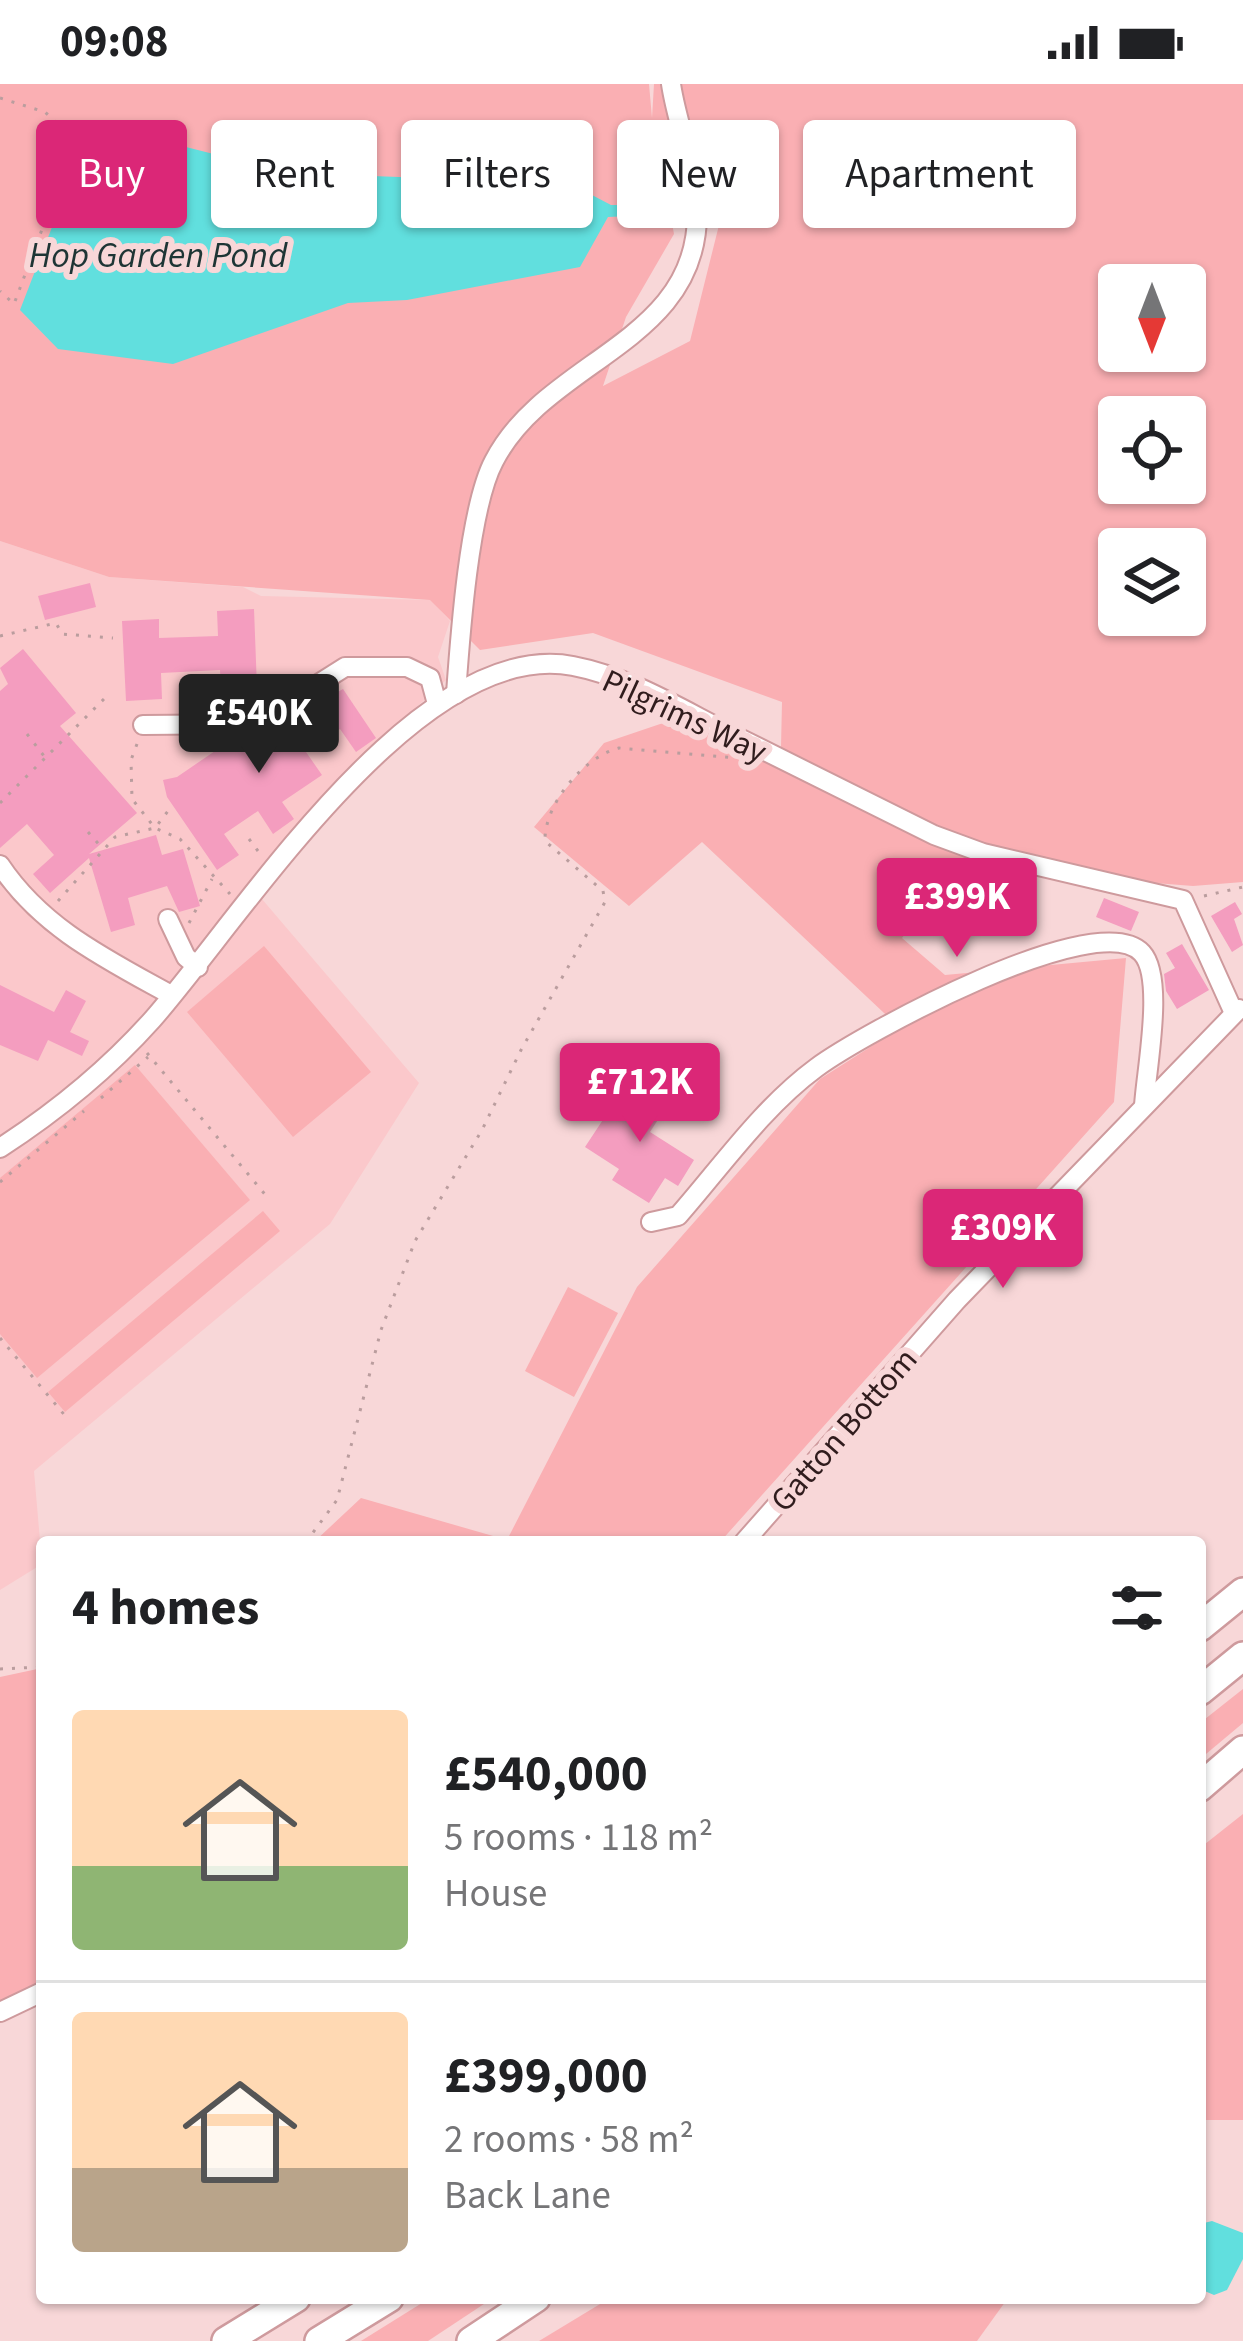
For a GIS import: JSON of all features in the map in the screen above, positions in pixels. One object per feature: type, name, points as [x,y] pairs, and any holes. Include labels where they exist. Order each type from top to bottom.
[{"type":"highway","points":[[1206,1622],[1243,1592]]},
{"type":"highway","points":[[1206,1685],[1243,1656]]},
{"type":"highway","points":[[1206,1782],[1243,1750]]},
{"type":"highway","points":[[226,2341],[286,2304]]},
{"type":"highway","points":[[319,2341],[379,2304]]},
{"type":"highway","points":[[471,2341],[527,2304]]},
{"type":"street","points":[[456,694],[478,502],[494,461],[542,402],[657,315],[694,260],[698,206],[671,84]]},
{"type":"street","name":"Pilgrims Way","points":[[0,1148],[70,1096],[135,1037],[198,968],[310,823],[436,704],[529,664],[573,666],[627,683],[934,836],[983,853],[1183,900]]},
{"type":"street","points":[[143,725],[255,724],[345,667],[407,667],[430,678],[436,704]]},
{"type":"street","points":[[5,873],[78,944],[171,995]]},
{"type":"street","points":[[0,902],[5,873]]},
{"type":"street","points":[[1183,900],[1238,1009]]},
{"type":"street","points":[[168,919],[198,968]]},
{"type":"street","points":[[650,1222],[678,1216],[815,1068],[968,985],[1098,939],[1129,942],[1146,956],[1154,999],[1144,1106]]},
{"type":"street","name":"Gatton Bottom","points":[[749,1536],[957,1300],[1238,1009]]},
{"type":"street","points":[[0,2012],[36,1995]]},
{"type":"path","points":[[0,98],[45,112],[67,133],[68,163],[14,304],[0,291]]},
{"type":"path","points":[[0,636],[56,623],[62,634],[113,638]]},
{"type":"path","points":[[0,802],[110,693]]},
{"type":"path","points":[[143,725],[131,760],[132,799],[155,828],[179,839],[244,908]]},
{"type":"path","points":[[27,734],[46,758]]},
{"type":"path","points":[[310,1536],[337,1500],[381,1330],[415,1241],[482,1130],[521,1050],[605,902],[603,891],[544,841],[546,812],[604,752],[619,748],[743,758]]},
{"type":"path","points":[[44,915],[115,838],[155,828],[168,811]]},
{"type":"path","points":[[88,832],[105,851]]},
{"type":"path","points":[[178,940],[213,877]]},
{"type":"path","points":[[1183,900],[1243,887]]},
{"type":"path","points":[[135,1037],[268,1198]]},
{"type":"path","points":[[0,1182],[150,1056]]},
{"type":"path","points":[[0,1338],[67,1418]]},
{"type":"path","points":[[0,1670],[36,1667]]},
{"type":"shaded area","points":[[0,84],[649,84],[652,118],[654,84],[1243,84],[1243,882],[1193,886],[953,867],[902,938],[945,975],[1126,958],[1114,1102],[725,1536],[509,1536],[637,1287],[820,1079],[900,1028],[702,842],[629,906],[534,827],[604,743],[669,721],[781,747],[782,702],[593,633],[480,650],[430,600],[109,577],[0,541]],"holes":[[[617,120],[779,120],[779,228],[718,228],[690,341],[603,386],[626,317],[674,234],[673,228],[617,228]]]},
{"type":"shaded area","points":[[0,541],[109,577],[243,587],[261,596],[431,600],[450,621],[438,657],[446,680],[334,783],[250,885],[419,1083],[330,1224],[34,1471],[40,1536],[36,1568],[0,1590]]},
{"type":"shaded area","points":[[264,946],[371,1072],[293,1137],[187,1012]]},
{"type":"shaded area","points":[[135,1065],[250,1200],[37,1378],[0,1334],[0,1178]]},
{"type":"shaded area","points":[[263,1211],[280,1231],[65,1412],[48,1392]]},
{"type":"shaded area","points":[[568,1287],[618,1313],[574,1397],[525,1371]]},
{"type":"shaded area","points":[[361,1498],[493,1536],[320,1536]]},
{"type":"shaded area","points":[[36,1669],[36,1984],[0,2002],[0,1677]]},
{"type":"shaded area","points":[[1243,1689],[1243,1723],[1206,1754],[1206,1718]]},
{"type":"shaded area","points":[[1243,1814],[1243,2120],[1206,2120],[1206,1843]]},
{"type":"shaded area","points":[[420,2304],[484,2304],[428,2341],[361,2341]]},
{"type":"shaded area","points":[[600,2304],[1004,2304],[977,2341],[539,2341]]},
{"type":"water","name":"Hop Garden Pond","points":[[187,147],[211,153],[211,228],[377,228],[377,176],[401,177],[401,228],[593,228],[593,196],[617,205],[617,217],[608,217],[580,267],[407,300],[348,303],[173,364],[58,349],[20,310],[52,228],[187,228]]},
{"type":"water","points":[[1206,2222],[1243,2233],[1243,2259],[1227,2290],[1214,2295],[1206,2292]]},
{"type":"building","points":[[90,583],[96,607],[45,620],[38,596]]},
{"type":"building","points":[[254,609],[257,688],[221,689],[220,670],[161,673],[162,699],[126,701],[122,621],[159,619],[159,638],[218,636],[217,611]]},
{"type":"building","points":[[23,649],[76,713],[60,726],[137,813],[89,854],[156,835],[162,855],[183,849],[200,906],[179,912],[167,886],[128,898],[135,925],[111,932],[89,858],[50,893],[33,874],[54,855],[27,824],[0,848],[0,691],[8,684],[0,668]]},
{"type":"building","points":[[343,689],[376,738],[356,752],[340,729],[306,752],[322,775],[282,802],[294,819],[273,834],[258,811],[224,834],[239,855],[217,870],[167,797],[163,780],[177,777],[234,738],[247,755],[285,729],[281,723]]},
{"type":"building","points":[[1104,898],[1139,912],[1131,931],[1096,917]]},
{"type":"building","points":[[1235,902],[1242,914],[1234,919],[1243,945],[1232,952],[1211,916]]},
{"type":"building","points":[[1182,944],[1209,990],[1177,1009],[1166,991],[1164,974],[1175,968],[1166,953]]},
{"type":"building","points":[[0,985],[54,1012],[66,990],[86,1001],[70,1032],[89,1041],[82,1056],[48,1040],[38,1061],[0,1045]]},
{"type":"building","points":[[666,1078],[679,1087],[650,1132],[694,1160],[678,1186],[665,1178],[649,1203],[612,1180],[619,1169],[585,1147],[614,1103],[631,1114],[648,1088],[656,1093]]}]
